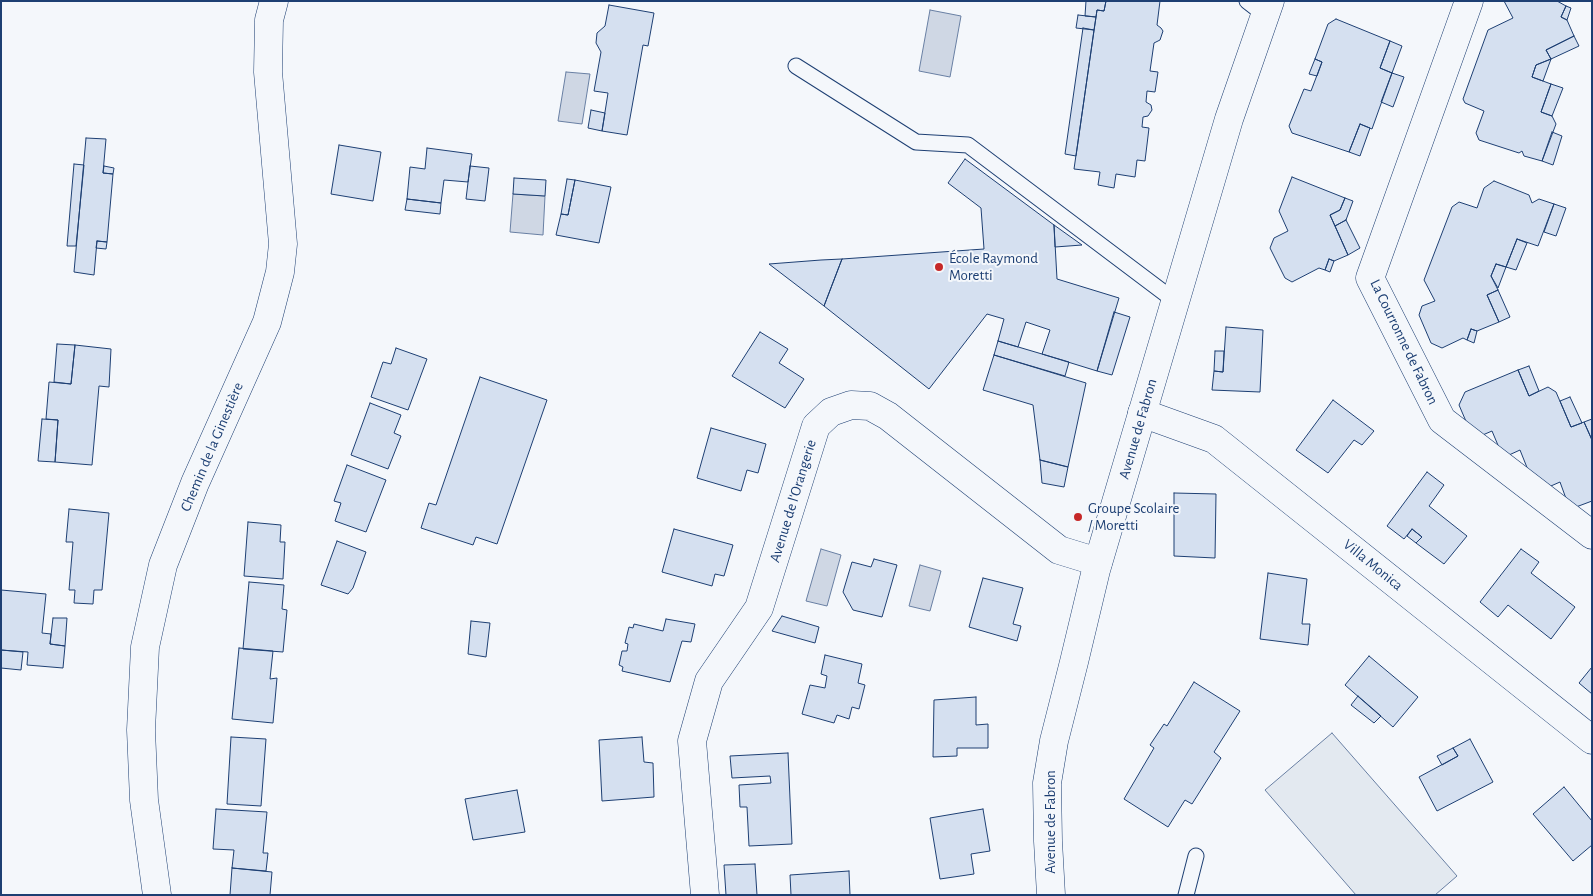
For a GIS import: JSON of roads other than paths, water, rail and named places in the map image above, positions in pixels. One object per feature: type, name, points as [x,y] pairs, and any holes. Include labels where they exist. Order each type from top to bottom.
[{"type":"street","name":"Chemin de la Ginestière","points":[[157,895],[144,800],[141,730],[146,646],[163,565],[195,483],[267,322],[280,272],[284,244],[268,72],[269,20],[274,1]]},
{"type":"street","name":"La Courronne de Fabron","points":[[1469,1],[1370,278],[1442,420],[1592,535]]},
{"type":"street","name":"Avenue de Fabron","points":[[1051,895],[1047,783],[1054,741],[1098,562],[1176,301],[1260,6]]},
{"type":"street","name":"Avenue de l'Orangerie","points":[[705,895],[692,741],[709,681],[759,608],[816,426],[832,412],[851,406],[870,406],[888,416],[1059,550],[1098,562]]},
{"type":"street","name":"Villa Monica","points":[[1142,414],[1214,439],[1592,740]]},
{"type":"lane","points":[[796,66],[916,142],[968,145],[1176,301]]},
{"type":"lane","points":[[1186,895],[1196,856]]},
{"type":"place","name":"École Raymond Moretti","points":[[939,267]]},
{"type":"place","name":"Groupe Scolaire / Moretti","points":[[1078,517]]}]
